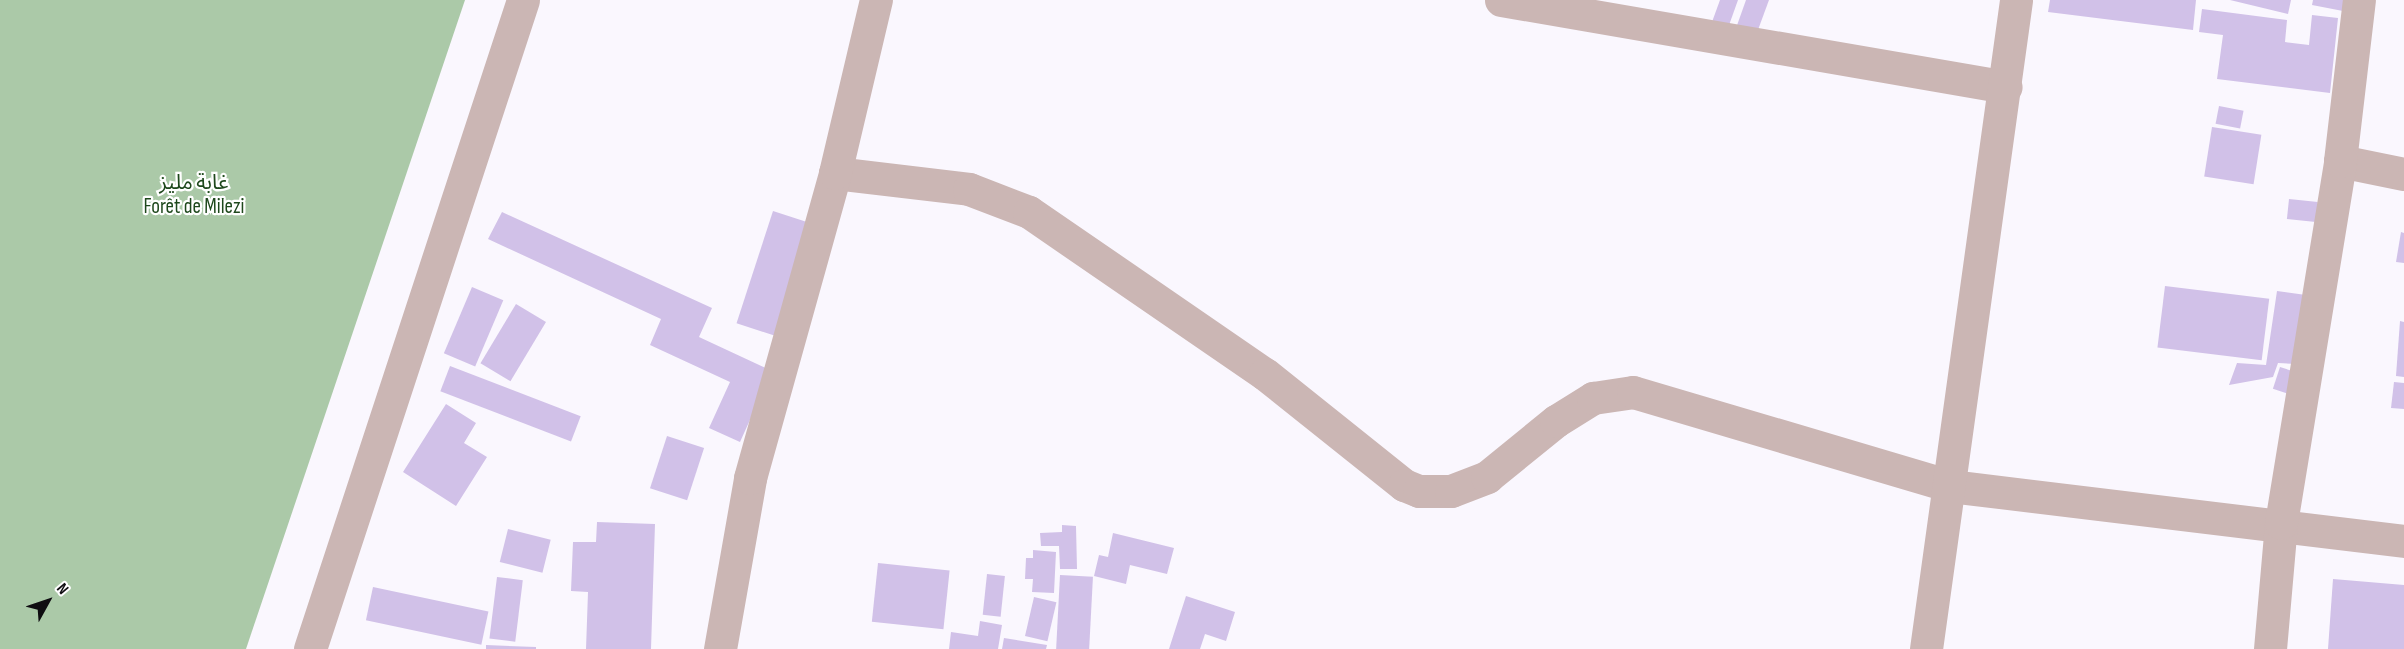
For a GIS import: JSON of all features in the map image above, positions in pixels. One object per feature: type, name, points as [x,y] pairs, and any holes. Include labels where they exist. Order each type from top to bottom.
[{"type":"street","points":[[310,649],[523,0]]},
{"type":"street","points":[[720,649],[750,478],[835,173],[876,0]]},
{"type":"street","points":[[1501,0],[2006,87]]},
{"type":"street","points":[[1926,649],[2006,87],[2016,0]]},
{"type":"street","points":[[2270,649],[2281,523],[2340,161],[2359,0]]},
{"type":"street","points":[[2340,161],[2404,174]]},
{"type":"street","points":[[835,173],[969,189],[1029,212],[1265,374],[1404,485],[1419,491],[1451,491],[1487,477],[1556,421],[1593,398],[1633,392],[1950,486],[2281,523],[2404,541]]},
{"type":"green space","name":"غابة مليز Forêt de Milezi","points":[[0,0],[465,0],[246,649],[0,649]]},
{"type":"building","points":[[1720,0],[1738,0],[1728,28],[1712,22]]},
{"type":"building","points":[[1746,0],[1769,0],[1755,38],[1735,31]]},
{"type":"building","points":[[2050,0],[2196,0],[2193,30],[2048,12]]},
{"type":"building","points":[[2230,0],[2291,0],[2288,14]]},
{"type":"building","points":[[2313,0],[2345,0],[2343,11],[2312,5]]},
{"type":"building","points":[[2202,9],[2287,20],[2285,42],[2309,45],[2312,15],[2338,18],[2330,93],[2217,79],[2223,35],[2199,32]]},
{"type":"building","points":[[2219,106],[2244,111],[2240,128],[2216,124]]},
{"type":"building","points":[[2212,127],[2261,135],[2254,184],[2204,176]]},
{"type":"building","points":[[2289,199],[2318,202],[2316,222],[2287,219]]},
{"type":"building","points":[[773,211],[818,226],[781,338],[737,323]]},
{"type":"building","points":[[502,212],[712,308],[699,337],[772,371],[740,442],[709,428],[730,382],[650,345],[661,319],[488,239]]},
{"type":"building","points":[[2401,232],[2404,233],[2404,263],[2396,262]]},
{"type":"building","points":[[2165,286],[2269,299],[2262,360],[2157,348]]},
{"type":"building","points":[[472,287],[503,300],[475,367],[444,353]]},
{"type":"building","points":[[2277,291],[2306,295],[2296,364],[2278,363],[2273,377],[2229,385],[2237,363],[2266,365]]},
{"type":"building","points":[[516,304],[546,322],[510,381],[480,363]]},
{"type":"building","points":[[2400,321],[2404,322],[2404,377],[2396,376]]},
{"type":"building","points":[[450,366],[581,416],[571,441],[440,391]]},
{"type":"building","points":[[2280,367],[2295,372],[2288,394],[2273,389]]},
{"type":"building","points":[[2394,382],[2404,383],[2404,409],[2391,408]]},
{"type":"building","points":[[446,404],[476,423],[464,443],[487,457],[456,506],[403,472]]},
{"type":"building","points":[[667,436],[704,448],[687,500],[650,488]]},
{"type":"building","points":[[597,522],[655,524],[651,649],[586,649],[588,592],[571,591],[573,542],[596,542]]},
{"type":"building","points":[[1062,525],[1076,526],[1077,569],[1060,569],[1059,546],[1041,546],[1040,533],[1062,532]]},
{"type":"building","points":[[508,529],[551,540],[542,573],[500,562]]},
{"type":"building","points":[[1113,533],[1174,548],[1167,574],[1130,565],[1126,584],[1094,576],[1099,555],[1108,557]]},
{"type":"building","points":[[1033,550],[1056,552],[1054,593],[1032,592],[1033,579],[1025,579],[1026,558],[1033,558]]},
{"type":"building","points":[[878,563],[950,571],[943,629],[872,622]]},
{"type":"building","points":[[987,574],[1005,576],[1001,617],[983,615]]},
{"type":"building","points":[[1060,575],[1093,577],[1089,649],[1056,649]]},
{"type":"building","points":[[497,577],[523,580],[515,642],[489,639]]},
{"type":"building","points":[[2333,579],[2404,585],[2404,649],[2328,649]]},
{"type":"building","points":[[373,587],[488,612],[481,645],[366,620]]},
{"type":"building","points":[[1186,596],[1235,612],[1226,641],[1205,634],[1200,649],[1169,649]]},
{"type":"building","points":[[1034,597],[1056,602],[1047,641],[1025,636]]},
{"type":"building","points":[[980,621],[1002,625],[998,649],[949,649],[951,632],[978,636]]},
{"type":"building","points":[[1004,638],[1047,645],[1046,649],[1002,649]]},
{"type":"building","points":[[486,645],[536,647],[536,649],[486,649]]}]
